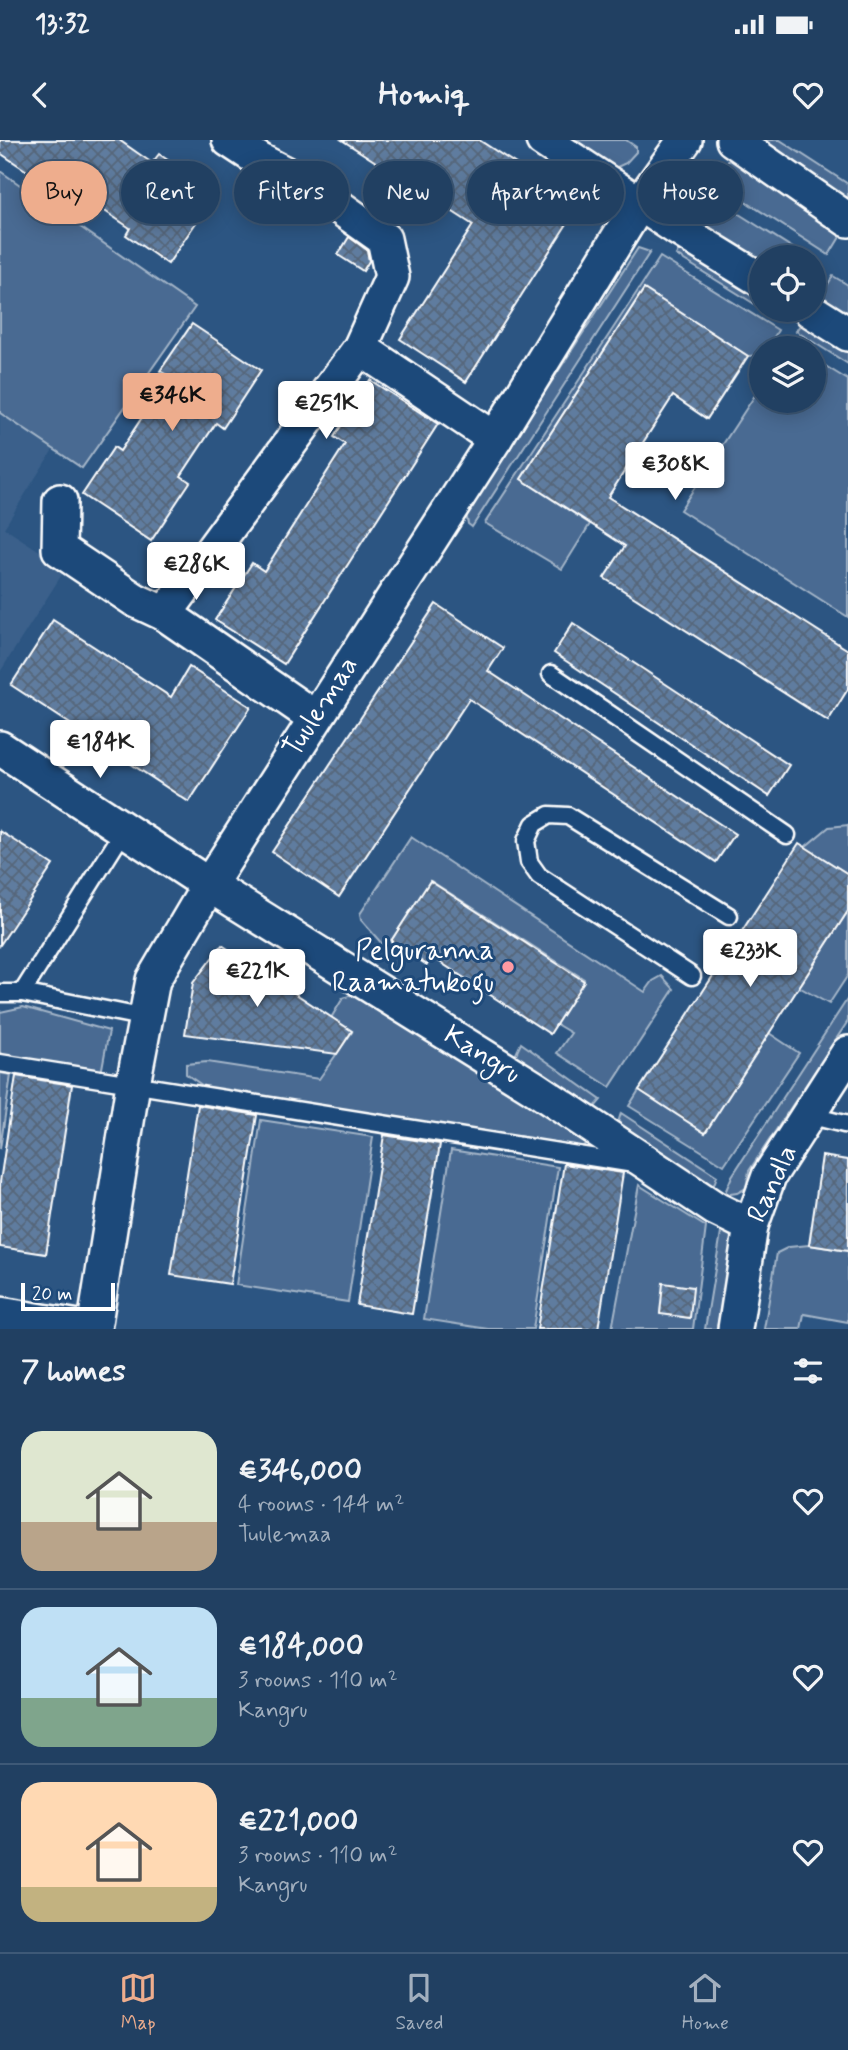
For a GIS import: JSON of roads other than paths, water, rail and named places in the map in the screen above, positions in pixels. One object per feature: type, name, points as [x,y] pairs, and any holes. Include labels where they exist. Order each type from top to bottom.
[{"type":"street","points":[[165,614],[360,348],[392,277],[384,239],[311,187],[229,140]]},
{"type":"street","points":[[543,140],[638,203]]},
{"type":"street","name":"Tuulemaa","points":[[670,161],[685,140]]},
{"type":"street","points":[[733,140],[848,220]]},
{"type":"street","name":"Tuulemaa","points":[[93,1329],[153,980],[314,717],[495,439],[638,206]]},
{"type":"street","points":[[671,224],[749,273]]},
{"type":"street","points":[[826,320],[848,334]]},
{"type":"street","points":[[360,348],[495,439]]},
{"type":"street","points":[[60,501],[59,549],[135,600],[165,614],[314,717]]},
{"type":"street","name":"Kangru","points":[[0,748],[209,885],[533,1087],[650,1167],[716,1209],[751,1226]]},
{"type":"street","name":"Randla","points":[[735,1329],[751,1226],[769,1176],[848,1052]]},
{"type":"street","points":[[0,1314],[93,1329]]},
{"type":"lane","points":[[551,674],[787,835]]},
{"type":"lane","points":[[692,976],[540,876],[529,862],[526,841],[534,824],[549,816],[568,816],[729,916]]},
{"type":"lane","points":[[22,993],[125,829]]},
{"type":"lane","points":[[0,993],[22,993],[146,1018]]},
{"type":"lane","points":[[0,1063],[650,1167]]},
{"type":"lane","points":[[808,1115],[848,1125]]},
{"type":"place","name":"Pelguranna Raamatukogu","points":[[508,967]]}]
